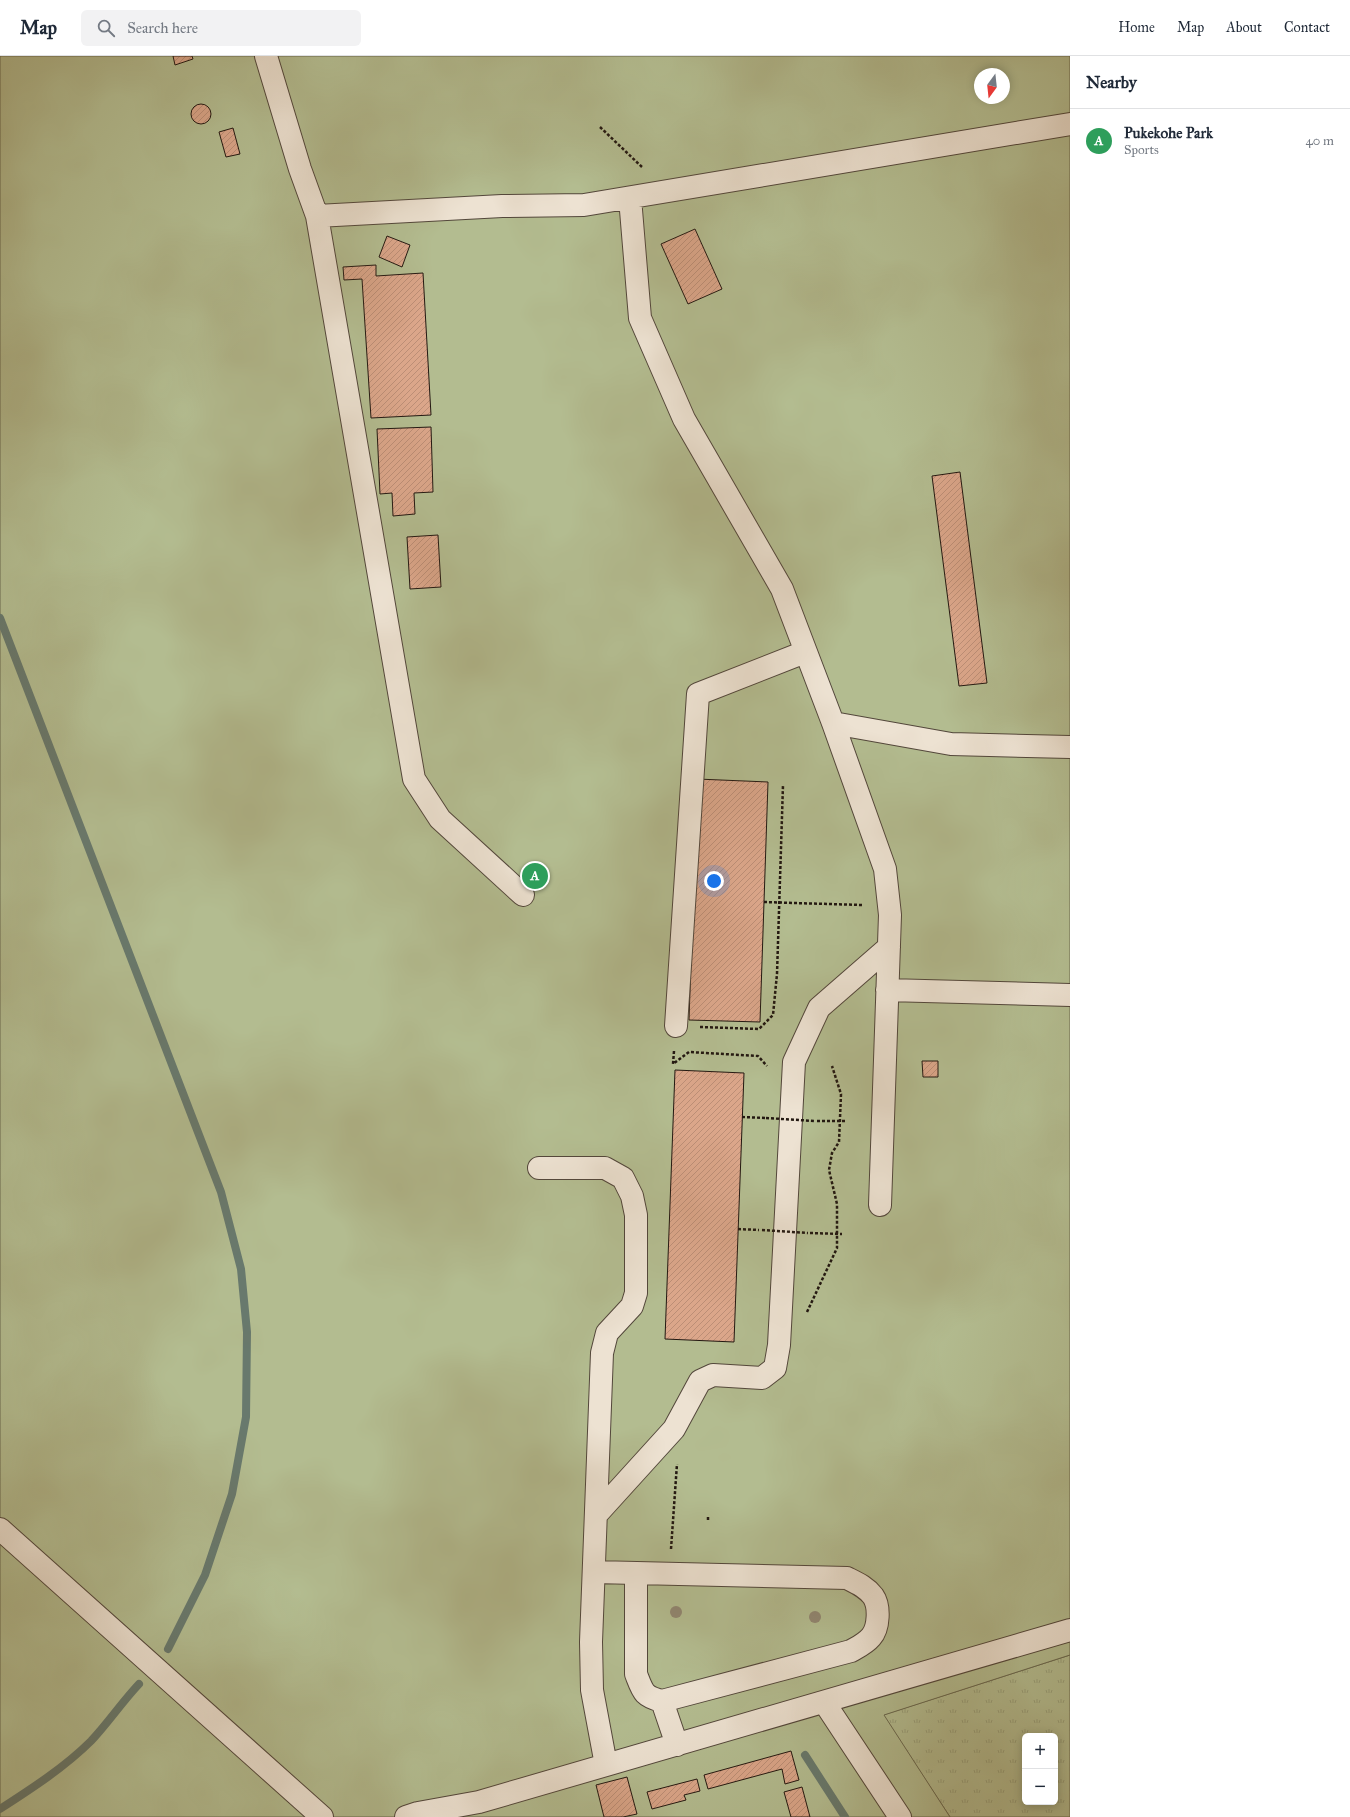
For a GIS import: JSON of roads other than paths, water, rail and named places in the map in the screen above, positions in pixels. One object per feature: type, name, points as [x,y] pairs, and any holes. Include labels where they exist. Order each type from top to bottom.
[{"type":"lane","points":[[266,56],[300,169],[316,216],[414,778],[440,819],[523,895]]},
{"type":"lane","points":[[316,216],[502,206],[584,205],[1070,124]]},
{"type":"lane","points":[[630,198],[640,318],[684,419],[782,589],[833,723],[885,869],[890,915],[880,1205]]},
{"type":"lane","points":[[676,1026],[698,694],[805,652]]},
{"type":"lane","points":[[833,723],[951,744],[1070,747]]},
{"type":"lane","points":[[596,1515],[674,1429],[700,1381],[712,1375],[762,1378],[775,1368],[779,1337],[794,1062],[819,1008],[889,947]]},
{"type":"lane","points":[[888,990],[1070,995]]},
{"type":"lane","points":[[539,1168],[605,1168],[623,1178],[632,1196],[636,1214],[636,1293],[632,1306],[607,1333],[602,1353],[591,1642],[592,1690],[606,1765]]},
{"type":"lane","points":[[0,1529],[322,1817]]},
{"type":"lane","points":[[594,1572],[847,1578],[863,1586],[873,1596],[878,1608],[877,1621],[872,1636],[863,1645],[851,1651],[662,1701],[649,1698],[641,1688],[636,1674],[636,1573]]},
{"type":"lane","points":[[406,1817],[418,1813],[478,1802],[1070,1630]]},
{"type":"lane","points":[[662,1701],[677,1745]]},
{"type":"lane","points":[[824,1702],[900,1817]]},
{"type":"waterway","points":[[0,618],[221,1192],[241,1269],[247,1332],[246,1417],[232,1494],[205,1575],[168,1649]]},
{"type":"waterway","points":[[0,1809],[24,1794],[81,1751],[139,1684]]},
{"type":"waterway","points":[[805,1755],[845,1817]]},
{"type":"place","name":"Pukekohe Park","points":[[535,876]]}]
